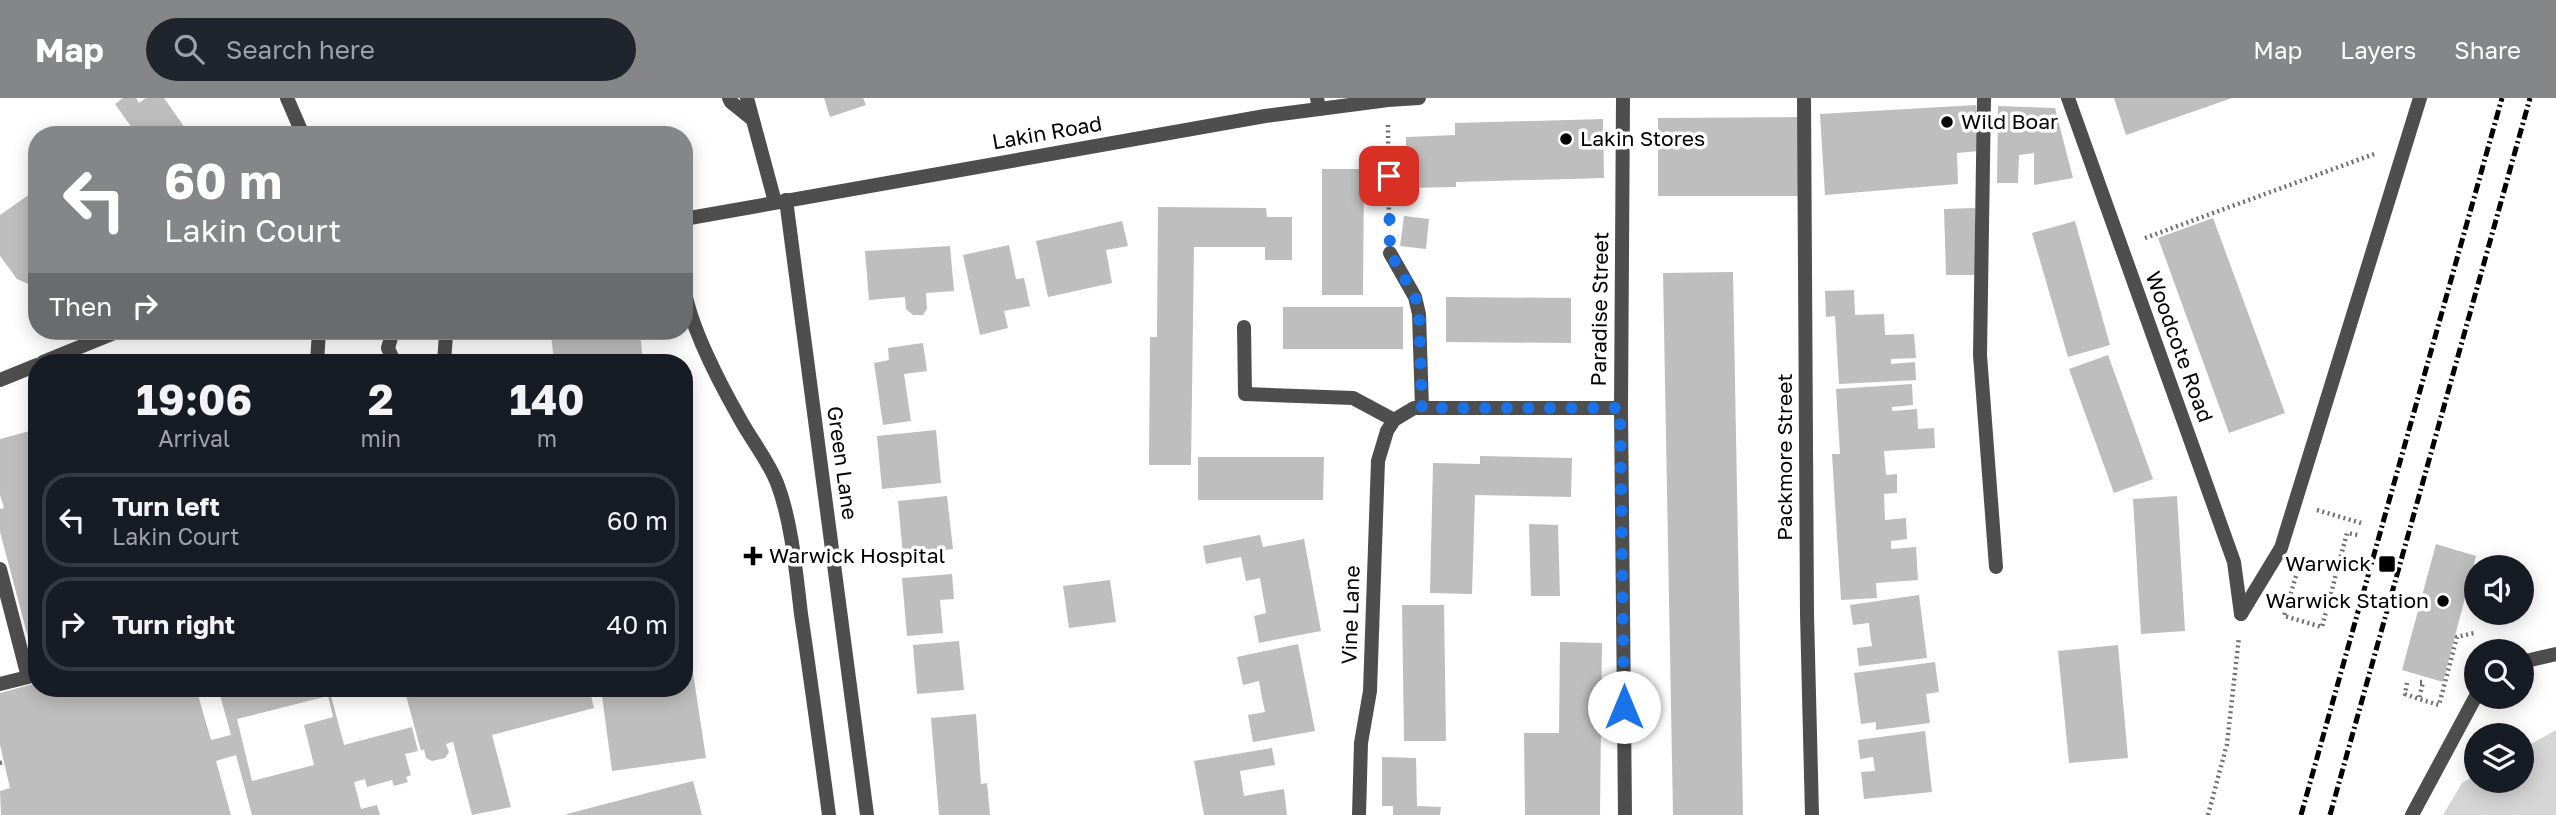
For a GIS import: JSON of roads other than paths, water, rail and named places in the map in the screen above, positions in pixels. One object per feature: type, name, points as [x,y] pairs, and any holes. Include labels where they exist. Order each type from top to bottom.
[{"type":"street","points":[[287,98],[299,126]]},
{"type":"street","points":[[729,98],[752,119]]},
{"type":"street","name":"Green Lane","points":[[747,98],[780,201],[867,815]]},
{"type":"street","name":"Lakin Road","points":[[693,217],[1265,116],[1318,103],[1419,98]]},
{"type":"street","name":"Paradise Street","points":[[1623,98],[1620,408],[1625,815]]},
{"type":"street","name":"Packmore Street","points":[[1804,98],[1807,614],[1812,815]]},
{"type":"street","points":[[1984,98],[1980,355],[1996,567]]},
{"type":"street","name":"Woodcote Road","points":[[2068,98],[2234,562],[2241,614],[2281,548],[2420,98]]},
{"type":"street","points":[[1390,253],[1415,296],[1419,314],[1422,408]]},
{"type":"street","points":[[693,319],[740,420],[778,484],[797,579],[829,815]]},
{"type":"street","points":[[1244,327],[1245,394],[1353,398],[1394,420],[1414,408],[1620,408]]},
{"type":"street","points":[[63,354],[97,340]]},
{"type":"street","points":[[0,380],[28,369]]},
{"type":"street","name":"Vine Lane","points":[[1359,815],[1361,743],[1370,691],[1378,461],[1384,438],[1394,420]]},
{"type":"street","points":[[0,569],[28,663]]},
{"type":"street","points":[[2534,659],[2556,654]]},
{"type":"street","points":[[0,684],[28,677]]},
{"type":"street","points":[[2412,815],[2469,709]]},
{"type":"railway","points":[[2301,815],[2502,98]]},
{"type":"railway","points":[[2330,815],[2530,98]]},
{"type":"place","name":"Wild Boar","points":[[1947,122]]},
{"type":"place","name":"Lakin Stores","points":[[1566,139]]},
{"type":"place","name":"Warwick Hospital","points":[[753,556]]},
{"type":"place","name":"Warwick","points":[[2387,564]]},
{"type":"place","name":"Warwick Station","points":[[2443,601]]}]
